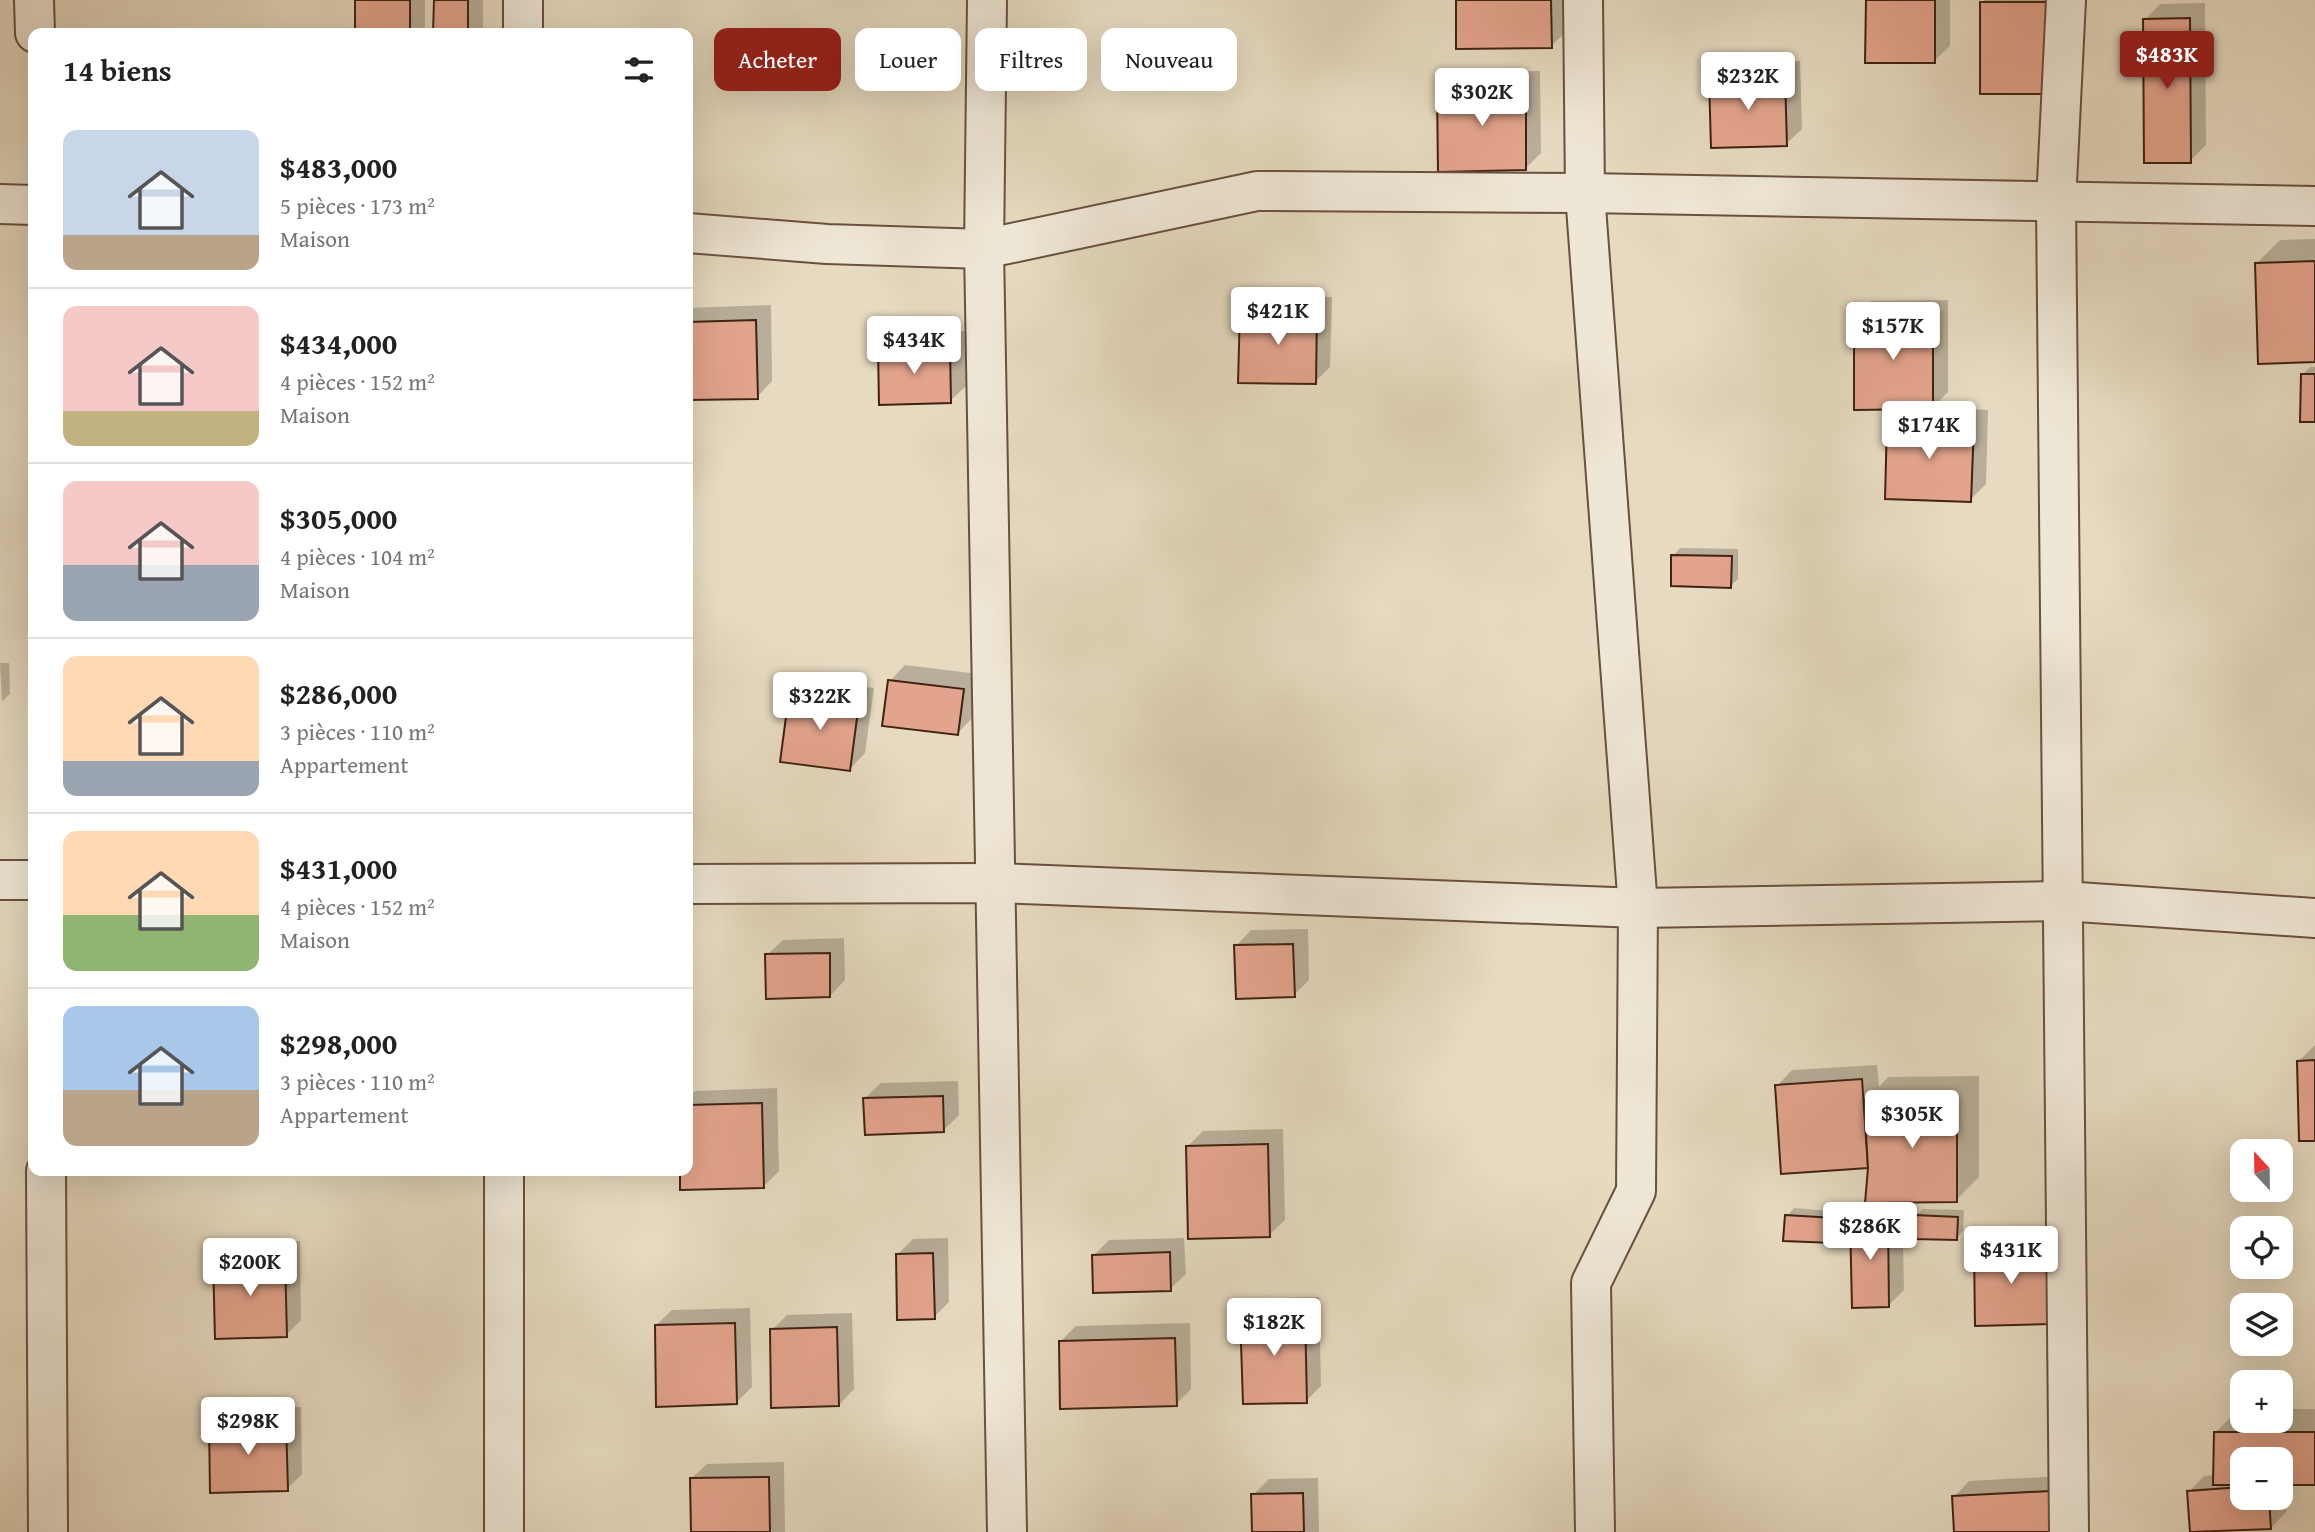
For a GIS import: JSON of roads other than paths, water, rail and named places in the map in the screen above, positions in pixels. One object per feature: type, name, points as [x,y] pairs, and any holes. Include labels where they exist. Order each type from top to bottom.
[{"type":"street","points":[[34,0],[34,28]]},
{"type":"street","points":[[523,0],[523,28]]},
{"type":"street","points":[[987,0],[984,249],[1007,1532]]},
{"type":"street","points":[[1583,0],[1585,193],[1639,908],[1636,1191],[1591,1283],[1595,1532]]},
{"type":"street","points":[[2066,0],[2056,202],[2069,1532]]},
{"type":"street","points":[[693,233],[827,244],[984,249],[1257,191],[1585,193],[2315,206]]},
{"type":"street","points":[[0,204],[28,205]]},
{"type":"street","points":[[0,880],[28,880]]},
{"type":"street","points":[[693,884],[996,883],[1639,908],[2063,901],[2315,918]]},
{"type":"street","points":[[46,1176],[48,1532]]},
{"type":"street","points":[[504,1176],[504,1532]]}]
